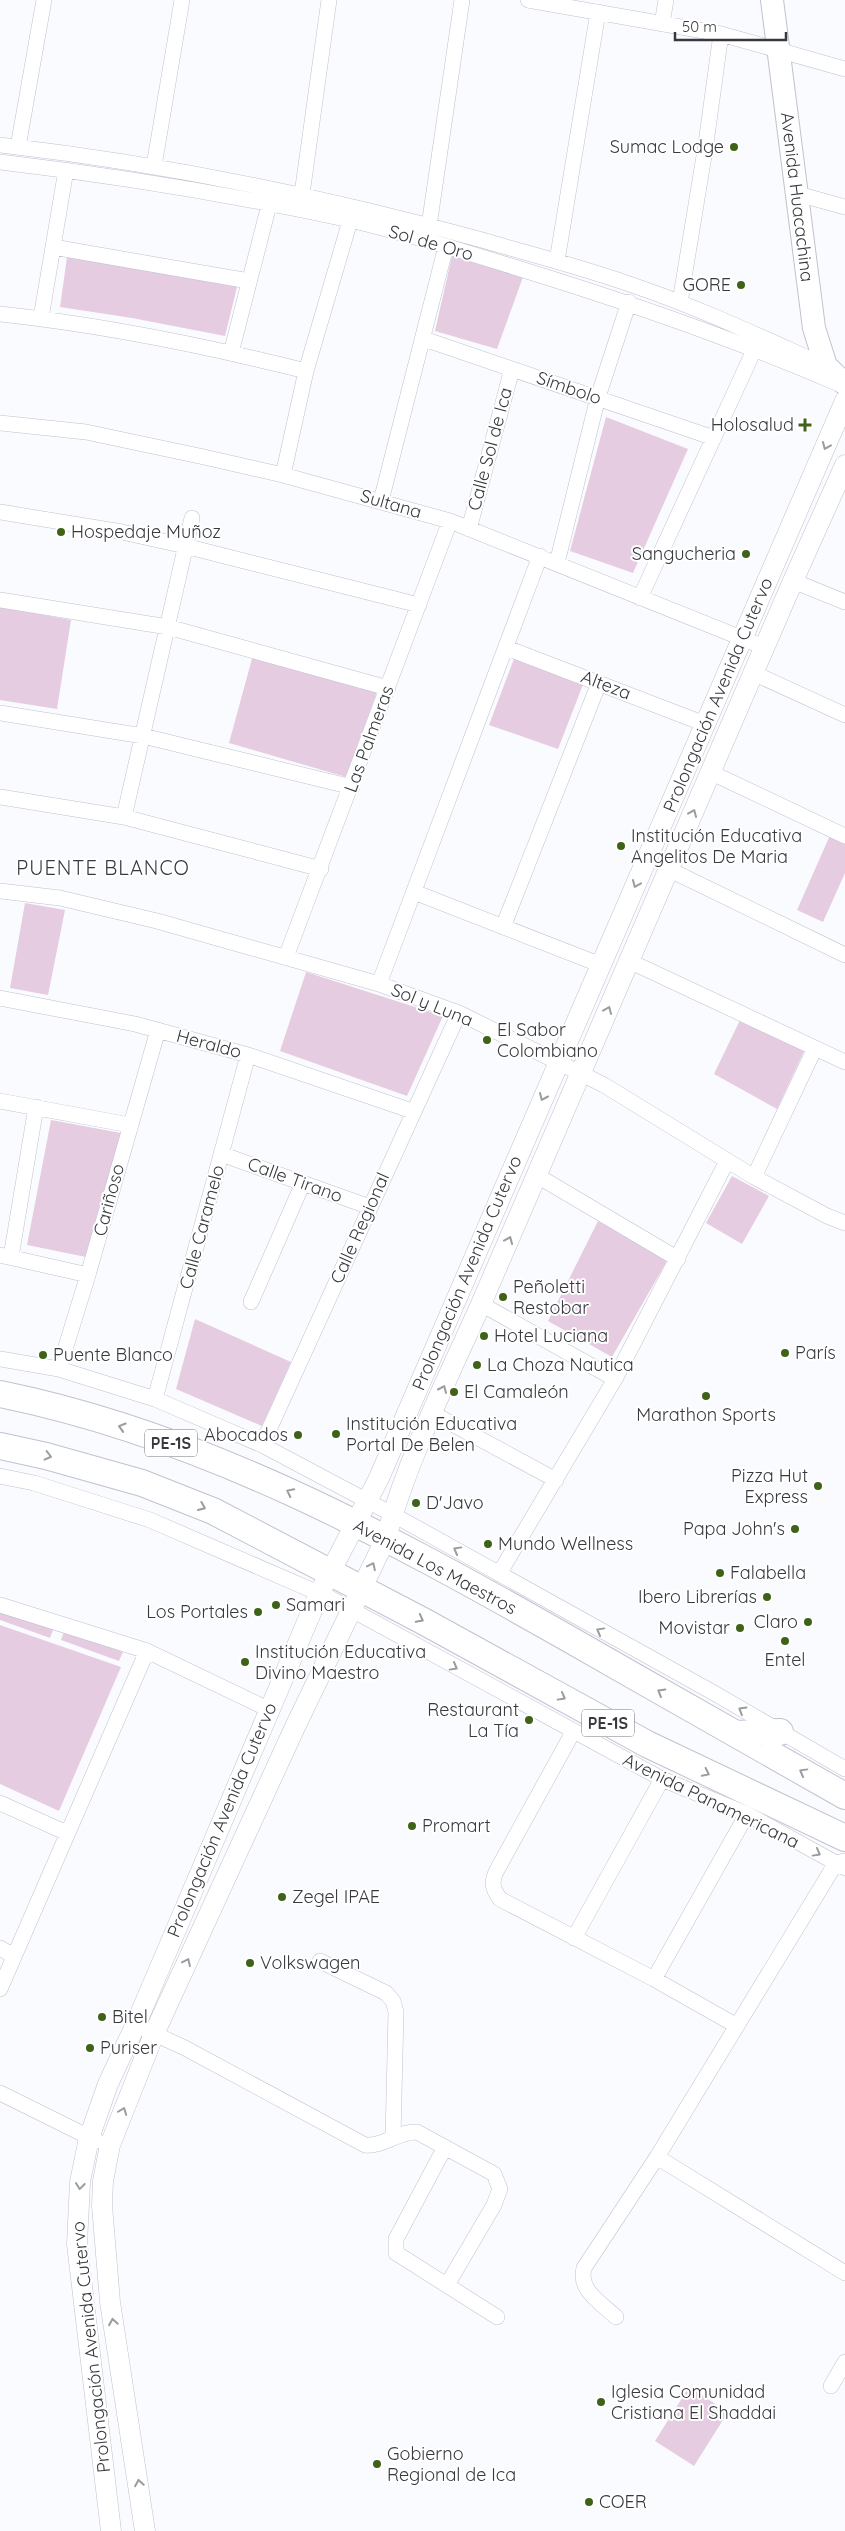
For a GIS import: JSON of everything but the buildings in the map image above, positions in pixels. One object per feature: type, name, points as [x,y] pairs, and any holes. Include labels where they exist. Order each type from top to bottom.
[{"type":"highway","name":"Avenida Los Maestros","points":[[0,1394],[70,1411],[190,1450],[255,1475],[353,1523],[396,1525],[736,1734],[845,1796]]},
{"type":"highway","name":"PE-1S","points":[[0,1446],[74,1463],[175,1495],[213,1511],[324,1583],[647,1744],[845,1838]]},
{"type":"highway","points":[[736,1734],[780,1732]]},
{"type":"main road","name":"Avenida Huacachina","points":[[772,0],[814,328],[826,366],[845,386]]},
{"type":"street","points":[[18,147],[44,0]]},
{"type":"street","points":[[154,166],[182,0]]},
{"type":"street","points":[[302,194],[329,0]]},
{"type":"street","points":[[429,226],[462,0]]},
{"type":"street","points":[[531,0],[721,34],[845,69]]},
{"type":"street","points":[[662,24],[666,0]]},
{"type":"street","points":[[557,261],[598,12]]},
{"type":"street","points":[[680,302],[705,150],[721,34]]},
{"type":"street","points":[[0,145],[154,166],[302,194],[429,226],[557,261],[635,286],[680,302],[826,366]]},
{"type":"street","name":"Sol de Oro","points":[[0,162],[66,170],[350,220],[446,246],[629,302],[755,348],[845,386]]},
{"type":"street","points":[[41,318],[66,170]]},
{"type":"street","points":[[798,194],[845,207]]},
{"type":"street","points":[[232,352],[269,205]]},
{"type":"street","points":[[283,475],[306,371],[350,220]]},
{"type":"street","points":[[381,501],[446,246]]},
{"type":"street","points":[[53,247],[249,281]]},
{"type":"street","points":[[557,563],[598,398],[629,302]]},
{"type":"street","points":[[0,314],[41,318],[232,352],[306,371]]},
{"type":"street","name":"Símbolo","points":[[424,338],[714,438]]},
{"type":"street","points":[[640,598],[755,348]]},
{"type":"street","name":"Calle Sol de Ica","points":[[469,529],[512,369]]},
{"type":"street","name":"Prolongación Avenida Cutervo","points":[[111,2531],[77,2244],[80,2182],[89,2138],[108,2084],[135,2026],[268,1709],[324,1583],[353,1523],[378,1478],[845,401]]},
{"type":"street","name":"Sultana","points":[[0,423],[117,438],[283,475],[450,521],[764,647]]},
{"type":"street","name":"Prolongación Avenida Cutervo","points":[[146,2531],[110,2302],[105,2243],[103,2181],[110,2145],[154,2034],[292,1734],[356,1598],[396,1525],[432,1413],[581,1074],[764,647],[845,465]]},
{"type":"street","points":[[0,512],[122,532],[419,605]]},
{"type":"street","points":[[124,818],[192,518]]},
{"type":"street","name":"Las Palmeras","points":[[286,957],[352,787],[450,521]]},
{"type":"street","points":[[379,984],[507,648],[540,556]]},
{"type":"street","points":[[793,581],[845,602]]},
{"type":"street","points":[[0,600],[168,627],[388,688]]},
{"type":"street","name":"Alteza","points":[[507,648],[705,724]]},
{"type":"street","points":[[753,673],[845,715]]},
{"type":"street","points":[[503,927],[599,683]]},
{"type":"street","points":[[0,713],[143,736],[352,787]]},
{"type":"street","points":[[710,772],[845,836]]},
{"type":"street","points":[[0,796],[124,818],[321,868]]},
{"type":"street","points":[[668,870],[845,955]]},
{"type":"street","name":"Sol y Luna","points":[[0,891],[60,898],[157,921],[379,984],[458,1012],[604,1085],[754,1177],[827,1216],[845,1223]]},
{"type":"street","points":[[414,892],[601,964]]},
{"type":"street","points":[[629,961],[845,1062]]},
{"type":"street","name":"Heraldo","points":[[0,998],[158,1030],[248,1055],[412,1111]]},
{"type":"street","name":"Calle Regional","points":[[262,1445],[458,1012]]},
{"type":"street","name":"Cariñoso","points":[[59,1369],[158,1030]]},
{"type":"street","points":[[754,1177],[816,1048]]},
{"type":"street","name":"Calle Caramelo","points":[[155,1399],[248,1055]]},
{"type":"street","points":[[0,1101],[130,1125]]},
{"type":"street","points":[[36,1107],[6,1256],[88,1275]]},
{"type":"street","name":"Calle Tirano","points":[[221,1154],[370,1207]]},
{"type":"street","points":[[499,1574],[615,1379],[727,1161]]},
{"type":"street","points":[[536,1175],[678,1259]]},
{"type":"street","points":[[251,1302],[303,1183]]},
{"type":"street","points":[[481,1304],[615,1379]]},
{"type":"street","points":[[0,1359],[59,1369],[155,1399],[262,1445],[366,1500],[396,1525],[499,1574],[714,1693],[845,1769]]},
{"type":"street","points":[[432,1413],[556,1480]]},
{"type":"street","points":[[0,1476],[34,1482],[150,1520],[324,1583]]},
{"type":"street","name":"Avenida Panamericana","points":[[356,1598],[572,1732],[662,1779],[747,1814],[842,1864]]},
{"type":"street","points":[[0,1605],[147,1651],[292,1719],[292,1734],[280,1744],[268,1739],[261,1728]]},
{"type":"street","points":[[0,1989],[147,1651]]},
{"type":"street","points":[[572,1732],[492,1882],[493,1890],[500,1899],[654,1979],[737,2026]]},
{"type":"street","points":[[574,1938],[662,1779]]},
{"type":"street","points":[[0,1803],[67,1833]]},
{"type":"street","points":[[654,1979],[747,1814]]},
{"type":"street","points":[[616,2317],[584,2286],[582,2277],[584,2268],[657,2157],[737,2026],[842,1864]]},
{"type":"street","points":[[0,1948],[14,1956]]},
{"type":"street","points":[[320,1961],[386,1993],[393,2001],[396,2012],[393,2138]]},
{"type":"street","points":[[135,2026],[185,2048],[365,2144],[374,2144],[410,2132],[418,2132],[494,2174],[500,2189],[494,2204],[447,2285]]},
{"type":"street","points":[[0,2092],[89,2138],[110,2145]]},
{"type":"street","points":[[445,2147],[396,2239],[396,2253],[497,2317]]},
{"type":"street","points":[[657,2157],[845,2273]]},
{"type":"street","points":[[77,2244],[105,2243]]},
{"type":"street","points":[[831,2386],[845,2362]]},
{"type":"shaded area","points":[[68,250],[239,279],[225,336],[132,318],[60,307]]},
{"type":"shaded area","points":[[452,256],[523,277],[497,349],[435,331]]},
{"type":"shaded area","points":[[606,417],[688,449],[633,573],[570,551]]},
{"type":"shaded area","points":[[0,607],[71,620],[57,709],[0,700]]},
{"type":"shaded area","points":[[253,655],[378,689],[346,777],[229,743]]},
{"type":"shaded area","points":[[515,656],[584,682],[558,749],[489,725]]},
{"type":"shaded area","points":[[831,833],[845,839],[845,873],[823,922],[797,910]]},
{"type":"shaded area","points":[[25,903],[65,910],[48,995],[10,988]]},
{"type":"shaded area","points":[[306,972],[443,1016],[407,1096],[280,1051]]},
{"type":"shaded area","points":[[741,1018],[806,1047],[777,1109],[714,1074]]},
{"type":"shaded area","points":[[51,1120],[121,1133],[86,1257],[27,1245]]},
{"type":"shaded area","points":[[732,1176],[769,1196],[742,1244],[706,1223]]},
{"type":"shaded area","points":[[598,1221],[668,1259],[612,1357],[548,1321]]},
{"type":"shaded area","points":[[195,1319],[291,1362],[262,1426],[176,1389]]},
{"type":"shaded area","points":[[0,1610],[54,1627],[50,1638],[0,1620]]},
{"type":"shaded area","points":[[0,1625],[121,1667],[59,1811],[0,1784]]},
{"type":"shaded area","points":[[64,1631],[123,1652],[119,1661],[61,1640]]},
{"type":"shaded area","points":[[689,2387],[728,2412],[694,2466],[655,2441]]},
{"type":"place","name":"Sumac Lodge","points":[[734,147]]},
{"type":"place","name":"GORE","points":[[741,285]]},
{"type":"place","name":"Holosalud","points":[[805,425]]},
{"type":"place","name":"Hospedaje Muñoz","points":[[61,532]]},
{"type":"place","name":"Sangucheria","points":[[746,554]]},
{"type":"place","name":"Institución Educativa Angelitos De Maria","points":[[621,846]]},
{"type":"place","name":"El Sabor Colombiano","points":[[487,1040]]},
{"type":"place","name":"Peñoletti Restobar","points":[[503,1297]]},
{"type":"place","name":"Hotel Luciana","points":[[484,1336]]},
{"type":"place","name":"París","points":[[785,1353]]},
{"type":"place","name":"Puente Blanco","points":[[43,1355]]},
{"type":"place","name":"La Choza Nautica","points":[[477,1365]]},
{"type":"place","name":"El Camaleón","points":[[454,1392]]},
{"type":"place","name":"Marathon Sports","points":[[706,1396]]},
{"type":"place","name":"Institución Educativa Portal De Belen","points":[[336,1434]]},
{"type":"place","name":"Abocados","points":[[298,1435]]},
{"type":"place","name":"Pizza Hut Express","points":[[818,1486]]},
{"type":"place","name":"D'Javo","points":[[416,1503]]},
{"type":"place","name":"Papa John's","points":[[795,1529]]},
{"type":"place","name":"Mundo Wellness","points":[[488,1544]]},
{"type":"place","name":"Falabella","points":[[720,1573]]},
{"type":"place","name":"Ibero Librerías","points":[[767,1597]]},
{"type":"place","name":"Samari","points":[[276,1605]]},
{"type":"place","name":"Los Portales","points":[[258,1612]]},
{"type":"place","name":"Claro","points":[[808,1622]]},
{"type":"place","name":"Movistar","points":[[740,1628]]},
{"type":"place","name":"Entel","points":[[785,1641]]},
{"type":"place","name":"Institución Educativa Divino Maestro","points":[[245,1662]]},
{"type":"place","name":"Restaurant La Tía","points":[[529,1720]]},
{"type":"place","name":"Promart","points":[[412,1826]]},
{"type":"place","name":"Zegel IPAE","points":[[282,1897]]},
{"type":"place","name":"Volkswagen","points":[[250,1963]]},
{"type":"place","name":"Bitel","points":[[102,2017]]},
{"type":"place","name":"Puriser","points":[[90,2048]]},
{"type":"place","name":"Iglesia Comunidad Cristiana El Shaddai","points":[[601,2402]]},
{"type":"place","name":"Gobierno Regional de Ica","points":[[377,2464]]},
{"type":"place","name":"COER","points":[[589,2502]]},
{"type":"district","name":"PUENTE BLANCO","points":[[103,868]]}]
